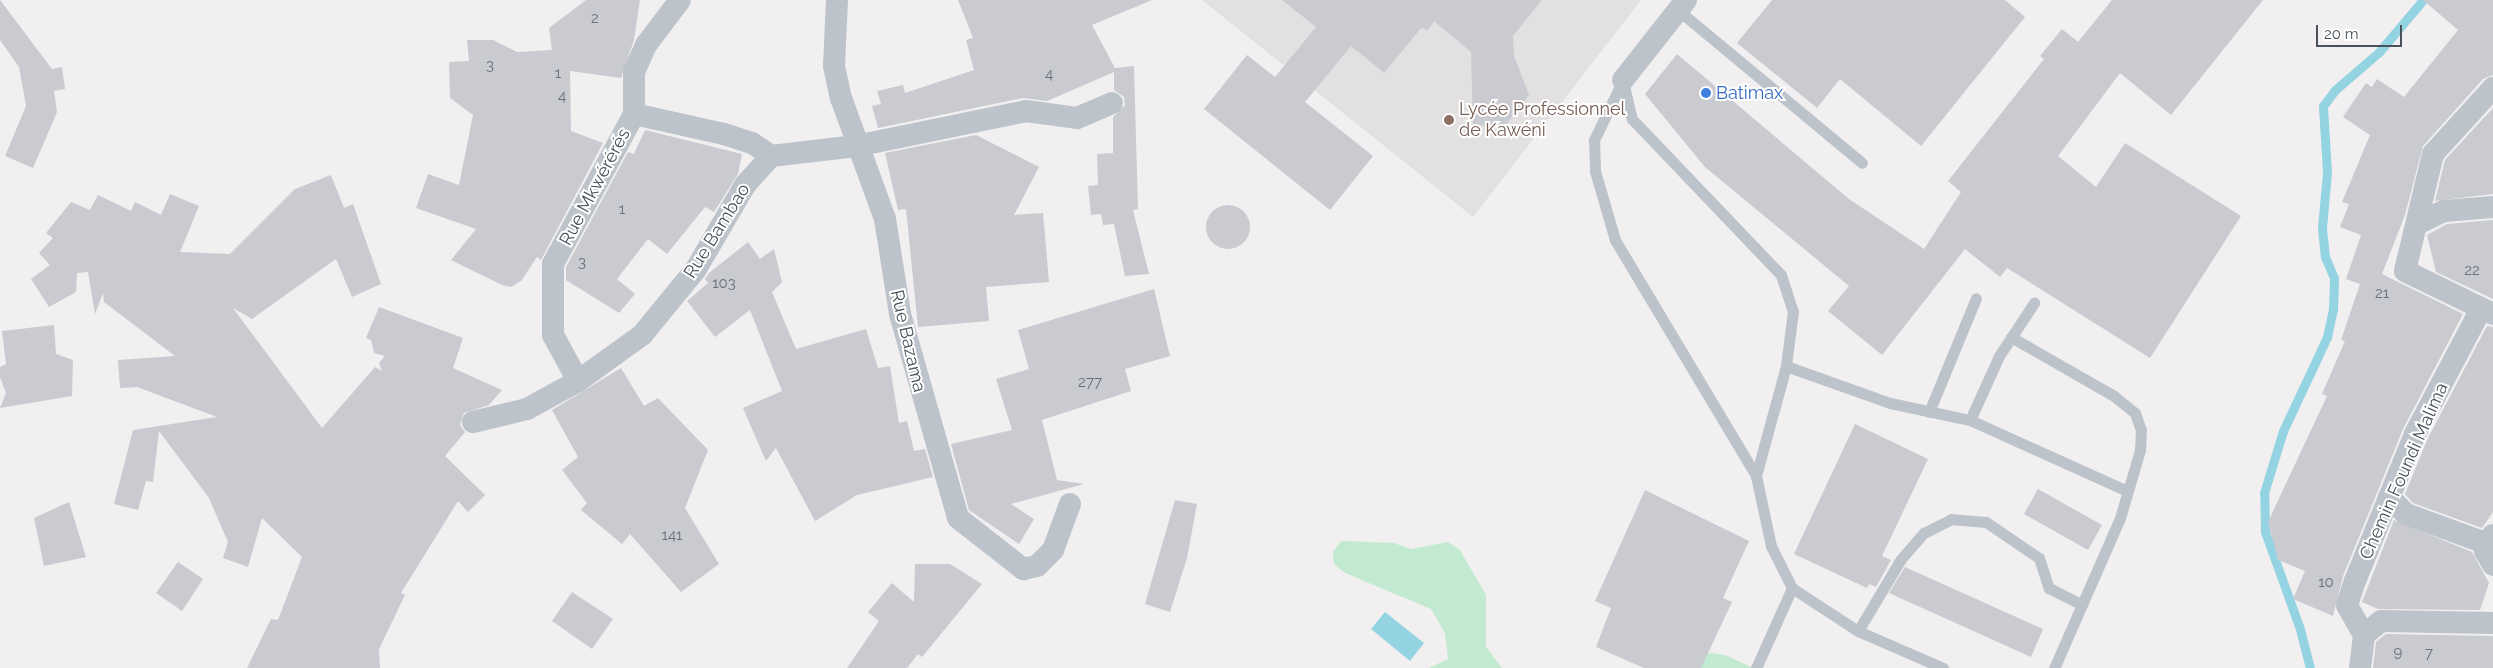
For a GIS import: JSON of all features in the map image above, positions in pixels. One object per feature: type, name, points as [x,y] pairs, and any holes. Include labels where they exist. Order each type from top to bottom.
[{"type":"street","name":"Rue Mkwérérés","points":[[578,381],[553,335],[553,264],[634,114],[634,72],[662,18],[680,0]]},
{"type":"street","name":"Rue Bazama","points":[[837,0],[834,66],[856,146],[885,219],[902,324],[958,518],[1022,569],[1037,566],[1053,550],[1070,504]]},
{"type":"street","points":[[1623,80],[1682,5]]},
{"type":"street","points":[[2487,312],[2405,270],[2419,223],[2433,154],[2493,88]]},
{"type":"street","points":[[634,114],[724,134],[752,143],[770,156],[856,146],[1026,111],[1077,118],[1112,103]]},
{"type":"street","name":"Rue Bambao","points":[[473,422],[527,409],[578,381],[642,335],[696,269],[745,185],[770,156]]},
{"type":"street","points":[[2419,223],[2444,210],[2493,207]]},
{"type":"street","name":"Chemin Foundi Malima","points":[[2364,635],[2347,605],[2389,496],[2416,434],[2487,312]]},
{"type":"street","points":[[2389,496],[2406,514],[2492,548]]},
{"type":"street","points":[[2360,668],[2364,635],[2381,621],[2493,623]]},
{"type":"lane","points":[[1682,5],[1862,163]]},
{"type":"lane","points":[[1623,80],[1632,119],[1781,275],[1793,311],[1786,366],[1756,476]]},
{"type":"lane","points":[[1623,80],[1594,140],[1595,171],[1615,240],[1756,476],[1771,546],[1792,588],[1858,631],[1943,668]]},
{"type":"lane","points":[[1929,412],[1976,298]]},
{"type":"lane","points":[[1970,420],[2010,337],[2034,303]]},
{"type":"lane","points":[[2010,337],[2114,396],[2135,413],[2141,430],[2140,450],[2120,518],[2080,604],[2054,668]]},
{"type":"lane","points":[[1786,366],[1929,412],[1970,420],[2127,491]]},
{"type":"lane","points":[[1858,631],[1902,559],[1924,533],[1951,519],[1986,522],[1994,527],[2040,558],[2049,588],[2080,604]]},
{"type":"lane","points":[[1756,668],[1792,588]]},
{"type":"shaded area","name":"Lycée Professionnel de Kawéni","points":[[1202,0],[1641,0],[1473,217]]},
{"type":"green space","points":[[1341,541],[1394,543],[1411,549],[1448,542],[1460,550],[1486,595],[1486,647],[1502,668],[1429,668],[1448,659],[1445,633],[1431,609],[1345,573],[1334,564],[1333,552]]},
{"type":"green space","points":[[1711,653],[1725,655],[1753,668],[1684,668],[1699,656]]},
{"type":"water","points":[[1385,612],[1424,643],[1410,661],[1371,629]]},
{"type":"building","points":[[0,0],[52,69],[62,67],[65,89],[54,91],[57,112],[33,168],[5,156],[26,106],[19,67],[0,40]]},
{"type":"building","points":[[586,0],[640,0],[634,40],[621,78],[570,71],[571,131],[603,143],[541,260],[537,257],[521,281],[511,287],[502,285],[451,260],[476,229],[416,208],[428,174],[459,185],[473,115],[450,98],[449,62],[469,61],[467,40],[493,40],[517,52],[552,50],[549,28]]},
{"type":"building","points":[[958,0],[1152,0],[1092,25],[1115,68],[1134,66],[1138,209],[1133,210],[1149,274],[1125,276],[1114,224],[1103,225],[1101,214],[1091,215],[1088,186],[1098,185],[1097,154],[1113,153],[1113,117],[1125,105],[1124,97],[1114,90],[1114,72],[1047,101],[1023,98],[878,128],[872,106],[881,104],[877,91],[903,85],[905,93],[974,70],[966,40],[973,38]]},
{"type":"building","points":[[1282,0],[1542,0],[1513,36],[1514,56],[1529,95],[1506,125],[1473,126],[1471,52],[1434,21],[1427,31],[1422,27],[1384,73],[1351,46],[1305,102],[1373,156],[1330,210],[1204,109],[1247,55],[1275,77],[1316,27]]},
{"type":"building","points":[[1772,0],[2005,0],[2025,17],[1921,146],[1840,79],[1817,108],[1737,43]]},
{"type":"building","points":[[2112,0],[2263,0],[2171,115],[2120,73],[2058,156],[2096,187],[2125,143],[2241,216],[2150,358],[2007,268],[2000,277],[1965,249],[1882,355],[1828,311],[1849,286],[1705,167],[1645,94],[1677,54],[1849,199],[1924,249],[1961,192],[1948,181],[2044,59],[2040,56],[2062,29],[2078,42]]},
{"type":"building","points":[[2423,0],[2493,0],[2493,75],[2483,79],[2423,146],[2405,215],[2382,274],[2463,314],[2403,429],[2343,576],[2333,616],[2293,599],[2305,571],[2278,560],[2268,522],[2327,396],[2322,394],[2345,341],[2341,340],[2360,284],[2346,279],[2361,235],[2340,227],[2349,204],[2342,202],[2370,135],[2343,117],[2366,83],[2372,87],[2377,79],[2404,97],[2458,30]]},
{"type":"building","points":[[2493,108],[2493,194],[2435,201],[2445,160]]},
{"type":"building","points":[[645,130],[742,154],[738,174],[714,212],[705,207],[667,254],[648,239],[617,279],[635,294],[619,313],[566,280],[566,267],[628,152],[634,154]]},
{"type":"building","points":[[976,135],[1039,167],[1014,215],[1043,213],[1049,282],[986,287],[989,321],[918,327],[906,209],[898,210],[885,153]]},
{"type":"building","points":[[331,175],[344,208],[353,204],[381,284],[352,297],[336,259],[252,319],[233,308],[322,428],[375,367],[382,371],[379,363],[385,356],[374,353],[371,340],[366,338],[379,307],[463,338],[453,368],[502,390],[489,405],[464,413],[460,425],[465,432],[445,456],[485,495],[468,512],[458,501],[401,593],[405,595],[379,649],[380,668],[247,668],[271,619],[278,620],[302,557],[262,518],[248,567],[223,558],[228,542],[209,498],[159,431],[153,482],[146,481],[138,510],[114,504],[133,430],[217,417],[137,387],[120,388],[118,360],[175,356],[104,302],[103,293],[95,314],[88,272],[77,273],[76,292],[49,307],[31,279],[50,265],[39,253],[53,238],[46,233],[71,202],[90,210],[98,195],[131,211],[135,202],[161,215],[170,194],[199,206],[180,252],[230,254],[295,189]]},
{"type":"building","points":[[1232,205],[1244,211],[1249,218],[1249,236],[1244,243],[1237,248],[1224,249],[1216,246],[1209,239],[1206,223],[1209,215],[1216,208]]},
{"type":"building","points":[[2493,220],[2493,299],[2436,272],[2427,235],[2447,224]]},
{"type":"building","points":[[748,242],[760,259],[774,249],[782,282],[772,292],[796,349],[866,329],[878,368],[890,366],[899,423],[907,421],[914,451],[925,449],[933,477],[857,495],[815,521],[776,448],[766,461],[743,408],[782,391],[750,310],[715,337],[687,301],[708,283],[705,279],[709,273]]},
{"type":"building","points":[[1154,289],[1170,356],[1125,369],[1131,391],[1042,420],[1057,480],[1084,484],[1011,504],[1034,519],[1019,544],[969,510],[951,444],[1012,430],[996,379],[1029,369],[1018,330]]},
{"type":"building","points":[[54,325],[56,354],[73,360],[72,396],[0,408],[6,393],[0,377],[0,367],[6,364],[2,331]]},
{"type":"building","points":[[2487,326],[2493,327],[2493,512],[2482,528],[2413,503],[2405,494],[2427,440]]},
{"type":"building","points":[[621,368],[644,406],[658,398],[708,450],[685,508],[719,564],[681,592],[630,534],[622,544],[581,510],[587,503],[562,470],[578,457],[552,410]]},
{"type":"building","points":[[1855,424],[1928,459],[1882,556],[1891,560],[1876,587],[1869,584],[1867,588],[1794,554]]},
{"type":"building","points":[[2038,489],[2102,525],[2088,550],[2024,514]]},
{"type":"building","points":[[1645,490],[1749,541],[1723,598],[1732,602],[1701,668],[1644,668],[1596,647],[1611,608],[1595,601]]},
{"type":"building","points":[[1175,500],[1197,504],[1187,558],[1170,612],[1145,604]]},
{"type":"building","points":[[69,502],[86,557],[44,566],[34,518]]},
{"type":"building","points":[[2394,520],[2472,552],[2489,583],[2480,610],[2378,609],[2362,602]]},
{"type":"building","points":[[178,562],[203,579],[182,611],[156,593]]},
{"type":"building","points":[[915,564],[950,564],[982,584],[922,657],[918,654],[907,668],[847,668],[879,621],[868,612],[892,583],[914,602]]},
{"type":"building","points":[[1905,567],[2043,629],[2031,657],[1889,593]]},
{"type":"building","points":[[572,592],[613,619],[592,649],[552,621]]},
{"type":"building","points":[[2386,634],[2493,636],[2493,668],[2373,668],[2376,642]]},
{"type":"waterway","points":[[2310,668],[2300,629],[2265,532],[2264,493],[2283,431],[2327,337],[2333,309],[2334,278],[2325,257],[2322,228],[2327,172],[2323,106],[2335,90],[2379,52],[2423,0]]},
{"type":"place","name":"Batimax","points":[[1706,93]]},
{"type":"place","name":"Lycée Professionnel de Kawéni","points":[[1449,120]]}]
